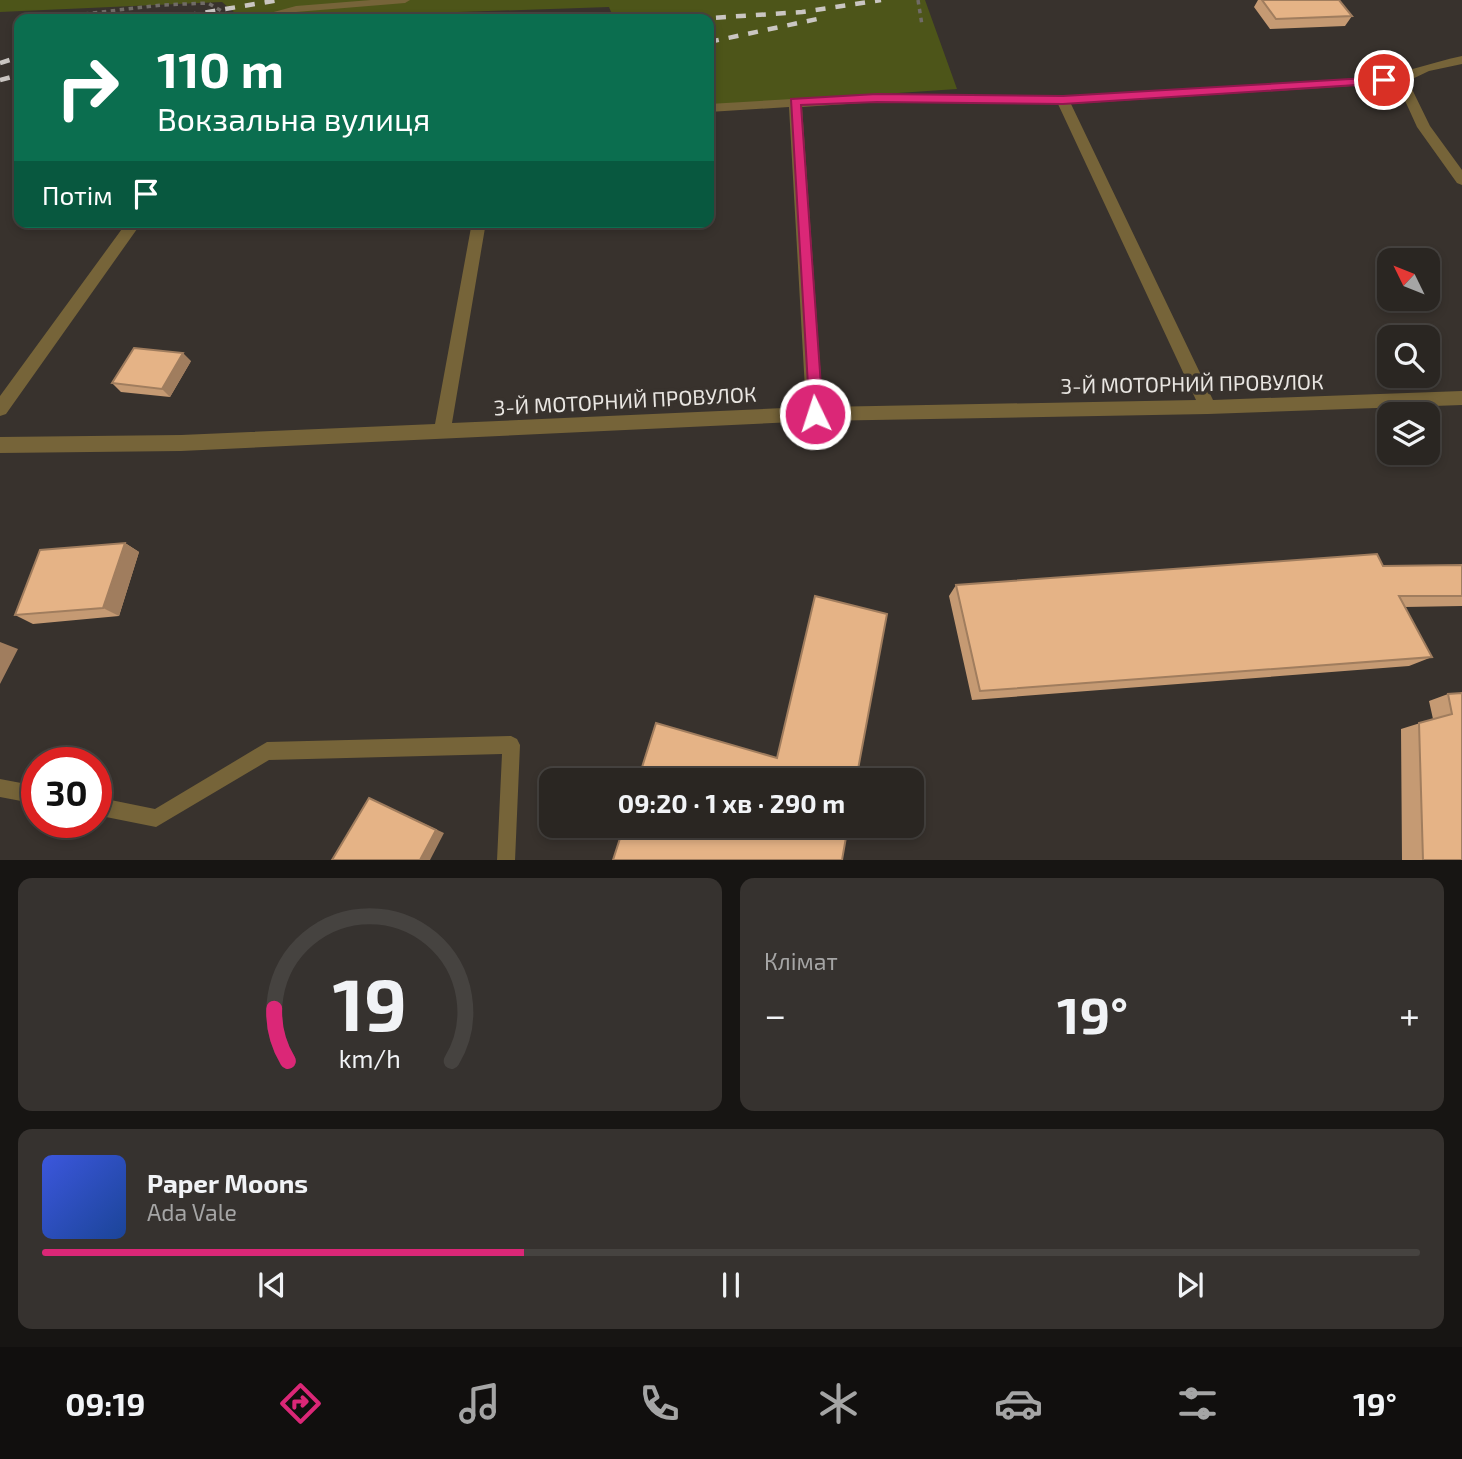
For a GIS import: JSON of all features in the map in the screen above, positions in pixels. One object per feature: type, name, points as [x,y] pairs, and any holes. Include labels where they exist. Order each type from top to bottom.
[{"type":"street","points":[[714,108],[877,98],[1063,100],[1401,79],[1424,68],[1462,60]]},
{"type":"street","points":[[1401,79],[1424,127],[1462,180]]},
{"type":"street","points":[[1063,100],[1208,407]]},
{"type":"street","points":[[795,102],[815,414]]},
{"type":"street","points":[[0,409],[131,228]]},
{"type":"street","points":[[442,431],[479,228]]},
{"type":"street","name":"3-Й МОТОРНИЙ ПРОВУЛОК","points":[[0,445],[181,443],[815,414],[1208,407],[1462,398]]},
{"type":"lane","points":[[276,14],[296,9],[405,0]]},
{"type":"lane","points":[[112,809],[156,818],[267,751],[511,745],[506,860]]},
{"type":"lane","points":[[0,788],[21,792]]},
{"type":"path","points":[[918,0],[922,25]]},
{"type":"path","points":[[84,14],[162,5],[208,4],[226,14]]},
{"type":"green space","points":[[0,0],[925,0],[957,89],[714,106],[714,14],[612,14],[609,7],[401,14],[236,14],[222,2],[0,12]]},
{"type":"building","points":[[1262,0],[1339,0],[1352,16],[1276,19]]},
{"type":"building","points":[[134,348],[183,353],[162,389],[112,383]]},
{"type":"building","points":[[125,543],[103,608],[15,615],[40,550]]},
{"type":"building","points":[[1377,554],[1383,566],[1462,565],[1462,596],[1399,596],[1432,657],[980,691],[956,585]]},
{"type":"building","points":[[815,596],[887,614],[858,768],[642,768],[656,723],[777,758]]},
{"type":"building","points":[[1462,693],[1462,860],[1423,860],[1419,723],[1452,714],[1448,694]]},
{"type":"building","points":[[369,798],[436,830],[420,860],[332,860]]},
{"type":"building","points":[[620,838],[846,838],[842,860],[613,860]]},
{"type":"railway","points":[[196,14],[279,0]]},
{"type":"railway","points":[[714,18],[802,12],[881,0]]},
{"type":"railway","points":[[714,41],[822,18]]},
{"type":"railway","points":[[0,63],[14,59]]},
{"type":"railway","points":[[0,80],[14,76]]},
{"type":"route","points":[[815,414],[795,102],[877,98],[1063,100],[1384,80]]}]
